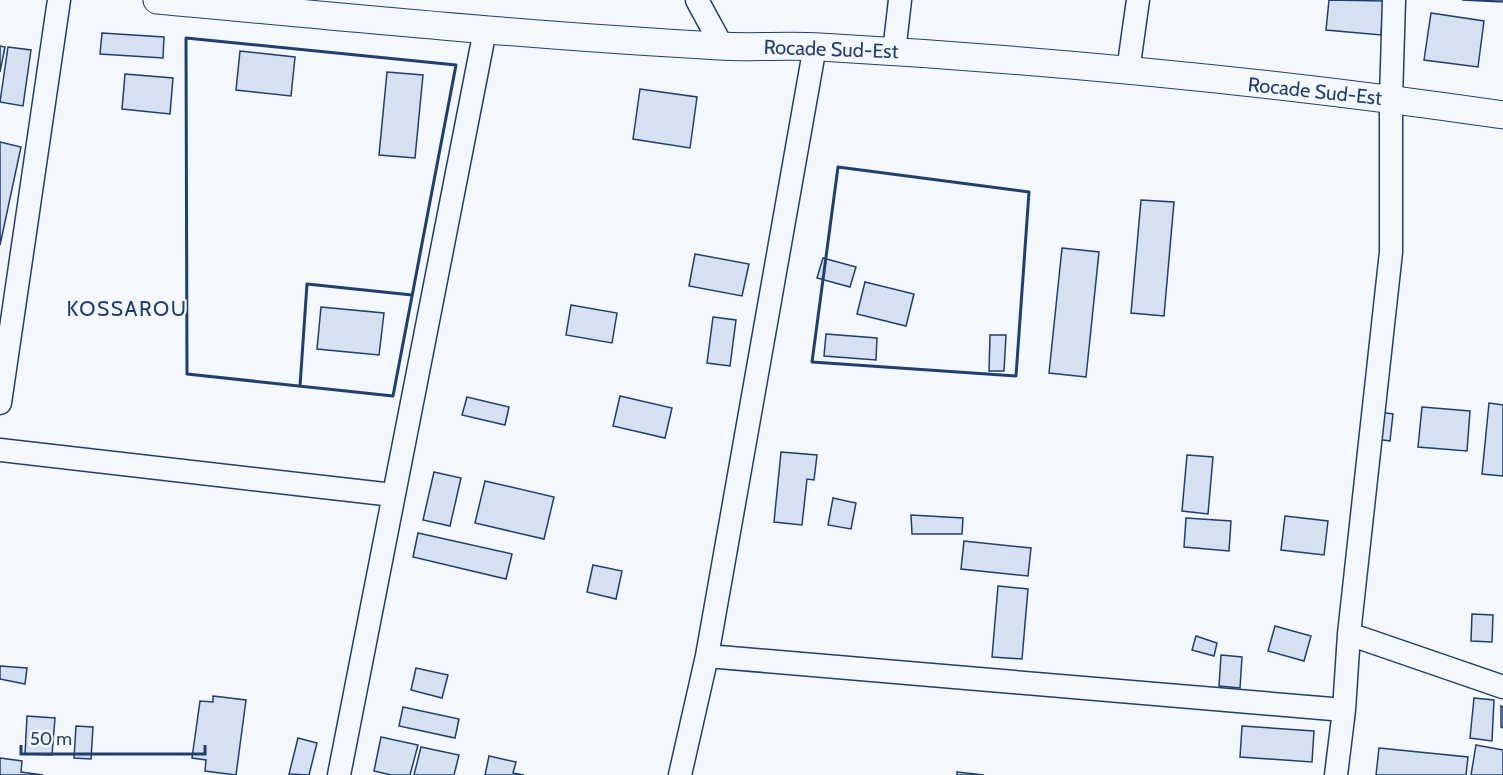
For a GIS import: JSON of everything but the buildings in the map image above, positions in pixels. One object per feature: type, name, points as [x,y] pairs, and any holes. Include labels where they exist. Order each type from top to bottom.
[{"type":"street","points":[[0,403],[59,0]]},
{"type":"street","name":"Rocade Sud-Est","points":[[157,0],[485,30],[722,46],[815,46],[894,51],[1128,71],[1391,99],[1503,115]]},
{"type":"street","points":[[697,0],[722,46]]},
{"type":"street","points":[[894,51],[900,0]]},
{"type":"street","points":[[1128,71],[1138,0]]},
{"type":"street","points":[[1336,775],[1344,710],[1349,634],[1391,252],[1391,99],[1394,0]]},
{"type":"street","points":[[339,775],[485,30]]},
{"type":"street","points":[[680,775],[707,656],[815,46]]},
{"type":"street","points":[[0,450],[393,495]]},
{"type":"street","points":[[1349,634],[1503,687]]},
{"type":"street","points":[[707,656],[1344,710]]},
{"type":"wall","points":[[186,38],[456,65],[393,396],[187,374],[186,38]]},
{"type":"wall","points":[[838,167],[1029,192],[1016,376],[812,362],[838,167]]},
{"type":"wall","points":[[300,386],[307,284],[412,295]]},
{"type":"district","name":"KOSSAROU","points":[[127,309]]}]
